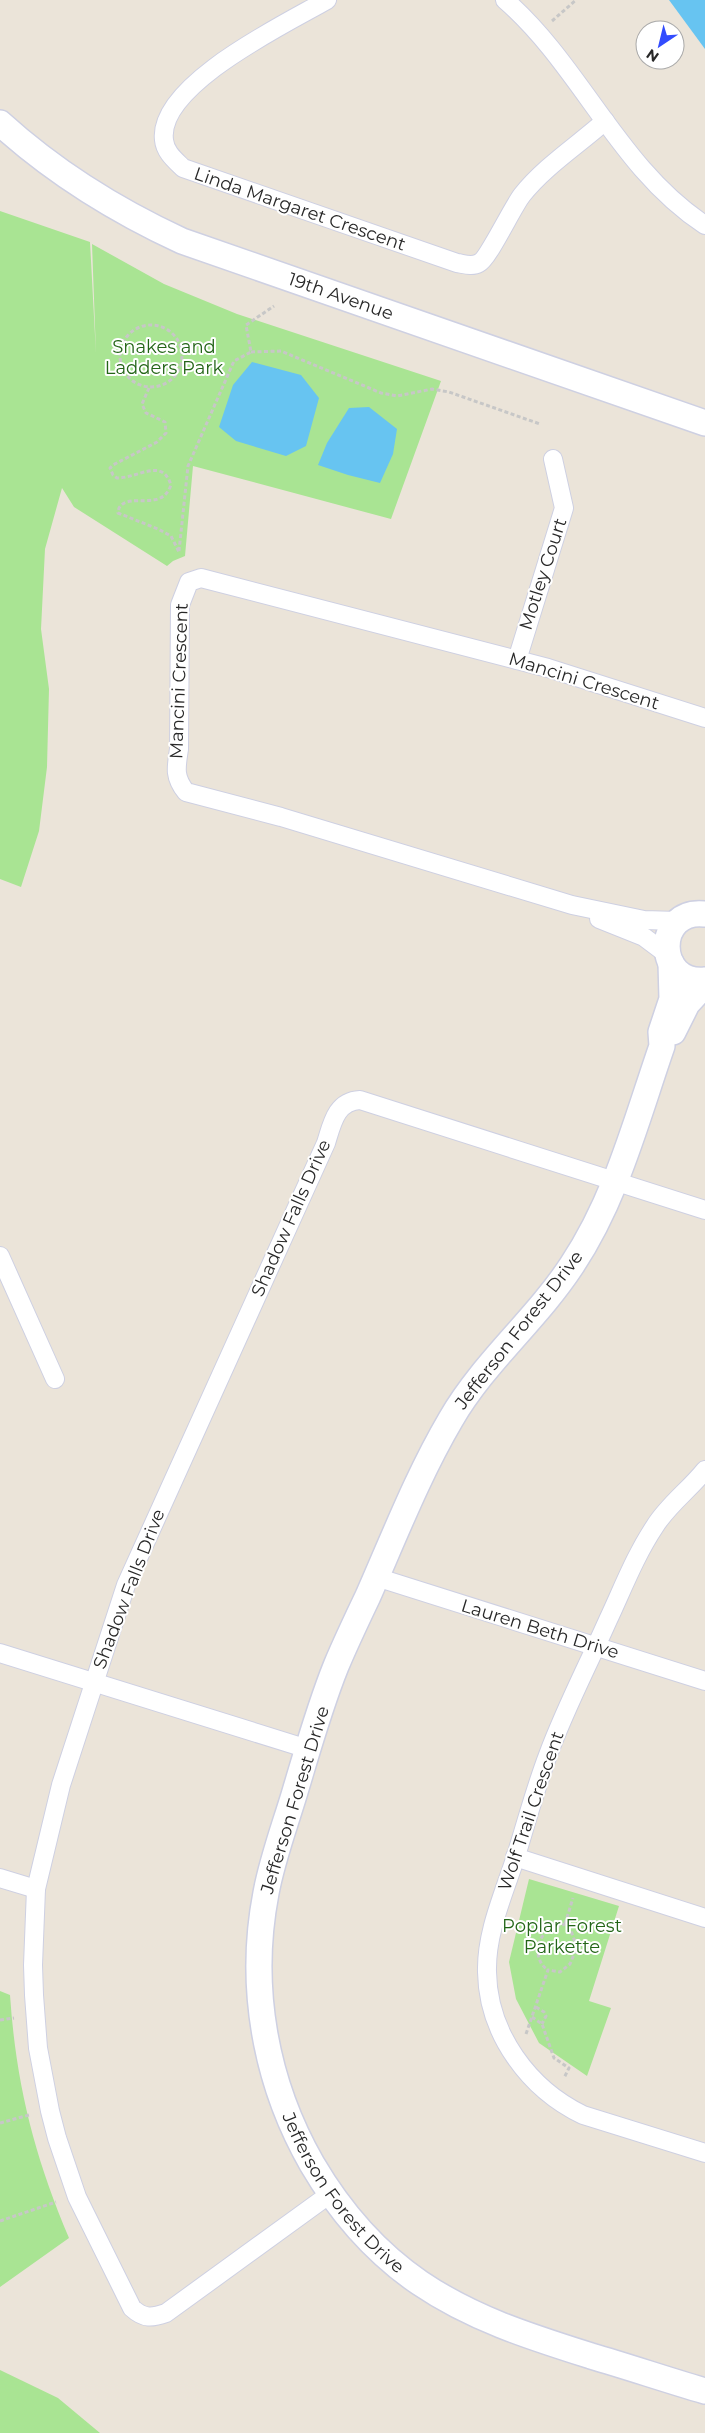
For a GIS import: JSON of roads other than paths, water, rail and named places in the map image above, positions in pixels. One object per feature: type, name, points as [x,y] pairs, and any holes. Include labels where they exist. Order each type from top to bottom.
[{"type":"street","name":"Linda Margaret Crescent","points":[[327,0],[244,47],[210,70],[189,89],[171,114],[165,127],[164,141],[170,156],[183,168],[470,266],[479,263],[486,257],[511,212],[538,178],[605,121]]},
{"type":"street","points":[[505,0],[536,33],[661,189],[705,225]]},
{"type":"street","name":"19th Avenue","points":[[0,123],[70,180],[122,212],[182,241],[705,423]]},
{"type":"street","name":"Motley Court","points":[[516,660],[564,508],[553,459]]},
{"type":"street","name":"Mancini Crescent","points":[[694,912],[644,920],[572,905],[281,817],[186,792],[177,782],[180,605],[189,582],[201,578],[516,660],[705,718]]},
{"type":"street","name":"Mancini Crescent","points":[[572,905],[601,920],[644,937],[669,959]]},
{"type":"street","name":"Jefferson Forest Drive","points":[[694,912],[673,926],[667,940],[672,999],[661,1032],[662,1046],[606,1207],[570,1269],[477,1380],[452,1416],[432,1454],[336,1667],[308,1749],[266,1892],[261,1922],[259,1979],[264,2034],[280,2095],[300,2144],[330,2194],[371,2241],[418,2281],[474,2315],[539,2340],[705,2392]]},
{"type":"street","points":[[669,959],[686,977],[705,980]]},
{"type":"street","name":"Jefferson Forest Drive","points":[[662,1046],[671,1036],[687,1004],[705,984]]},
{"type":"street","name":"Shadow Falls Drive","points":[[93,1683],[115,1613],[150,1530],[326,1143],[334,1120],[345,1104],[351,1100],[360,1100],[705,1210]]},
{"type":"street","points":[[0,1256],[55,1379]]},
{"type":"street","name":"Wolf Trail Crescent","points":[[705,1470],[656,1523],[638,1552],[548,1753],[492,1927],[487,1971],[494,2014],[505,2040],[518,2061],[532,2078],[566,2106],[590,2117],[705,2153]]},
{"type":"street","name":"Lauren Beth Drive","points":[[376,1577],[705,1681]]},
{"type":"street","points":[[0,1653],[308,1749]]},
{"type":"street","points":[[93,1683],[61,1785],[36,1889],[33,1965],[38,2048],[59,2146],[77,2197],[132,2308],[140,2316],[152,2318],[166,2312],[330,2194]]},
{"type":"street","points":[[515,1857],[705,1918]]},
{"type":"street","points":[[0,1878],[36,1889]]},
{"type":"water","points":[[669,0],[705,0],[705,49],[685,20]]},
{"type":"water","points":[[252,362],[301,375],[319,398],[306,446],[286,456],[236,441],[219,427],[233,385]]},
{"type":"water","points":[[369,407],[397,429],[393,454],[380,483],[318,465],[327,443],[349,408]]},
{"type":"park label","name":"Snakes and Ladders Park","points":[[164,357]]},
{"type":"park label","name":"Poplar Forest Parkette","points":[[562,1936]]}]
